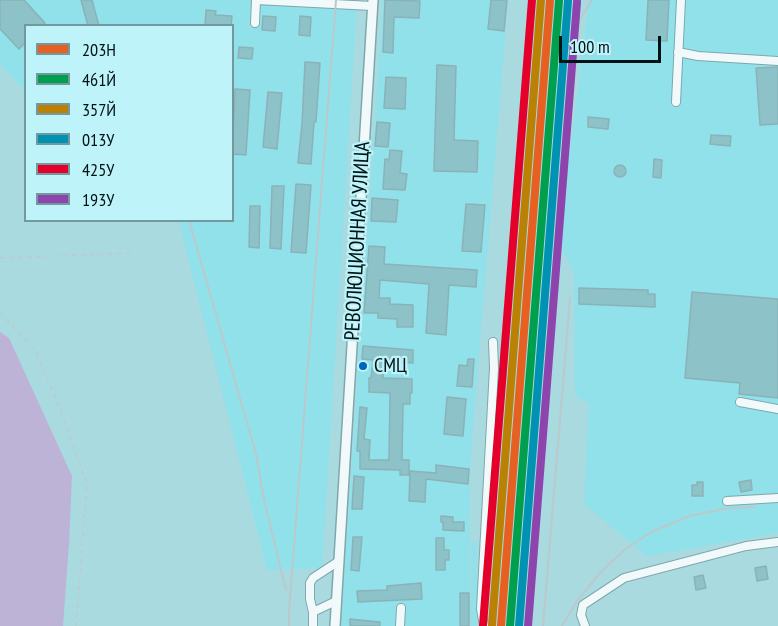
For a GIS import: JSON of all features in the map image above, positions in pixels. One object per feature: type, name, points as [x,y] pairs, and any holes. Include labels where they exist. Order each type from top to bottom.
[{"type":"main road","name":"РЕВОЛЮЦИОННАЯ УЛИЦА","points":[[335,626],[373,3]]},
{"type":"street","points":[[255,22],[256,0],[373,3]]},
{"type":"street","points":[[676,102],[681,0]]},
{"type":"street","points":[[678,52],[698,56],[778,61]]},
{"type":"street","points":[[483,626],[481,609],[494,368],[493,342]]},
{"type":"street","points":[[740,402],[778,409]]},
{"type":"street","points":[[727,501],[778,498]]},
{"type":"street","points":[[585,626],[580,615],[583,605],[624,578],[746,546],[778,542]]},
{"type":"street","points":[[313,626],[310,583],[313,578],[339,561]]},
{"type":"street","points":[[313,612],[336,601]]},
{"type":"street","points":[[400,626],[401,608]]},
{"type":"path","points":[[0,258],[134,253]]},
{"type":"path","points":[[0,313],[35,349],[62,414],[87,484],[76,626]]},
{"type":"shaded area","points":[[0,0],[357,0],[322,568],[267,570],[179,222],[234,222],[234,24],[24,24],[24,90],[0,64]]},
{"type":"shaded area","points":[[383,0],[508,0],[470,464],[469,626],[341,626]]},
{"type":"shaded area","points":[[589,0],[778,0],[778,533],[647,556],[584,504],[589,404],[575,395],[574,273],[557,239]]},
{"type":"shaded area","points":[[0,332],[9,338],[72,476],[63,626],[0,626]]},
{"type":"shaded area","points":[[471,541],[477,542],[477,626],[471,626]]},
{"type":"building","points":[[0,0],[24,0],[45,23],[24,24],[24,44],[19,49],[0,29]]},
{"type":"building","points":[[81,0],[92,0],[98,24],[87,24]]},
{"type":"building","points":[[385,0],[420,1],[419,18],[394,17],[393,53],[383,52]]},
{"type":"building","points":[[491,0],[507,0],[504,31],[488,29]]},
{"type":"building","points":[[648,0],[669,0],[667,41],[646,40]]},
{"type":"building","points":[[206,10],[216,11],[215,15],[232,16],[231,24],[205,24]]},
{"type":"building","points":[[263,16],[276,17],[275,31],[262,30]]},
{"type":"building","points":[[300,16],[311,17],[310,36],[299,35]]},
{"type":"building","points":[[239,47],[253,48],[252,59],[238,58]]},
{"type":"building","points":[[305,62],[320,63],[311,164],[298,163]]},
{"type":"building","points":[[437,65],[456,66],[454,140],[478,141],[477,172],[434,171]]},
{"type":"building","points":[[778,67],[778,124],[760,125],[756,68]]},
{"type":"building","points":[[386,77],[406,78],[405,109],[384,108]]},
{"type":"building","points":[[235,89],[250,90],[246,155],[234,154]]},
{"type":"building","points":[[268,92],[282,93],[277,149],[263,147]]},
{"type":"building","points":[[588,117],[609,119],[608,129],[588,127]]},
{"type":"building","points":[[377,122],[390,123],[388,147],[375,146]]},
{"type":"building","points":[[711,135],[731,136],[730,146],[710,144]]},
{"type":"building","points":[[390,150],[402,151],[400,173],[407,174],[405,190],[383,189],[385,159],[389,160]]},
{"type":"building","points":[[654,159],[662,160],[661,178],[653,177]]},
{"type":"building","points":[[622,165],[626,171],[622,177],[618,177],[614,169]]},
{"type":"building","points":[[296,184],[311,185],[306,253],[291,252]]},
{"type":"building","points":[[272,186],[284,186],[281,249],[270,248]]},
{"type":"building","points":[[372,198],[398,200],[396,222],[371,221]]},
{"type":"building","points":[[466,204],[485,205],[481,252],[462,251]]},
{"type":"building","points":[[250,206],[260,206],[259,248],[249,247]]},
{"type":"building","points":[[369,246],[385,247],[384,264],[477,270],[476,287],[449,285],[446,335],[426,333],[429,284],[380,280],[379,298],[390,298],[390,304],[413,305],[413,327],[397,327],[397,319],[378,318],[378,313],[364,313]]},
{"type":"building","points":[[579,288],[648,290],[648,294],[655,294],[655,307],[579,304]]},
{"type":"building","points":[[692,292],[778,299],[778,398],[739,394],[740,383],[685,378]]},
{"type":"building","points":[[363,346],[413,350],[413,363],[384,361],[383,378],[412,379],[410,404],[403,404],[402,460],[409,460],[409,475],[400,475],[400,470],[360,469],[360,451],[357,451],[360,407],[367,408],[364,439],[370,440],[369,460],[389,460],[390,393],[369,392],[373,360],[362,359]]},
{"type":"building","points":[[468,359],[474,359],[472,387],[457,386],[459,365],[467,366]]},
{"type":"building","points":[[447,397],[466,399],[463,436],[444,434]]},
{"type":"building","points":[[436,465],[469,469],[468,484],[426,479],[425,502],[409,501],[410,471],[436,473]]},
{"type":"building","points":[[354,476],[364,477],[362,509],[352,509]]},
{"type":"building","points":[[751,480],[752,490],[741,492],[739,482]]},
{"type":"building","points":[[697,482],[703,482],[703,496],[692,496],[692,485],[697,485]]},
{"type":"building","points":[[441,516],[453,517],[453,522],[464,522],[464,531],[443,530]]},
{"type":"building","points":[[353,537],[362,537],[359,571],[351,570]]},
{"type":"building","points":[[436,538],[444,538],[444,550],[449,550],[449,560],[445,560],[445,570],[436,570]]},
{"type":"building","points":[[766,566],[768,579],[757,581],[755,568]]},
{"type":"building","points":[[703,575],[706,588],[696,590],[694,577]]},
{"type":"building","points":[[421,583],[422,599],[358,602],[357,591],[387,590],[387,586]]},
{"type":"building","points":[[460,593],[469,593],[469,626],[460,626]]},
{"type":"building","points":[[350,619],[380,622],[380,626],[350,626]]},
{"type":"railway","points":[[289,626],[336,0]]},
{"type":"railway","points":[[511,626],[559,0]]},
{"type":"railway","points":[[560,73],[575,27],[592,0]]},
{"type":"railway","points":[[190,222],[256,454],[264,500],[286,590]]},
{"type":"railway","points":[[543,626],[570,298]]},
{"type":"railway","points":[[562,626],[577,601],[599,574],[624,550],[651,532],[689,516],[729,508],[755,507]]},
{"type":"transit line","name":"425У","points":[[483,625],[532,0]]},
{"type":"transit line","name":"357Й","points":[[492,625],[541,0]]},
{"type":"transit line","name":"203Н","points":[[501,626],[550,0]]},
{"type":"transit line","name":"461Й","points":[[510,626],[559,1]]},
{"type":"transit line","name":"013У","points":[[519,626],[568,1]]},
{"type":"transit line","name":"193У","points":[[528,626],[577,2]]},
{"type":"place","name":"СМЦ","points":[[363,366]]}]
